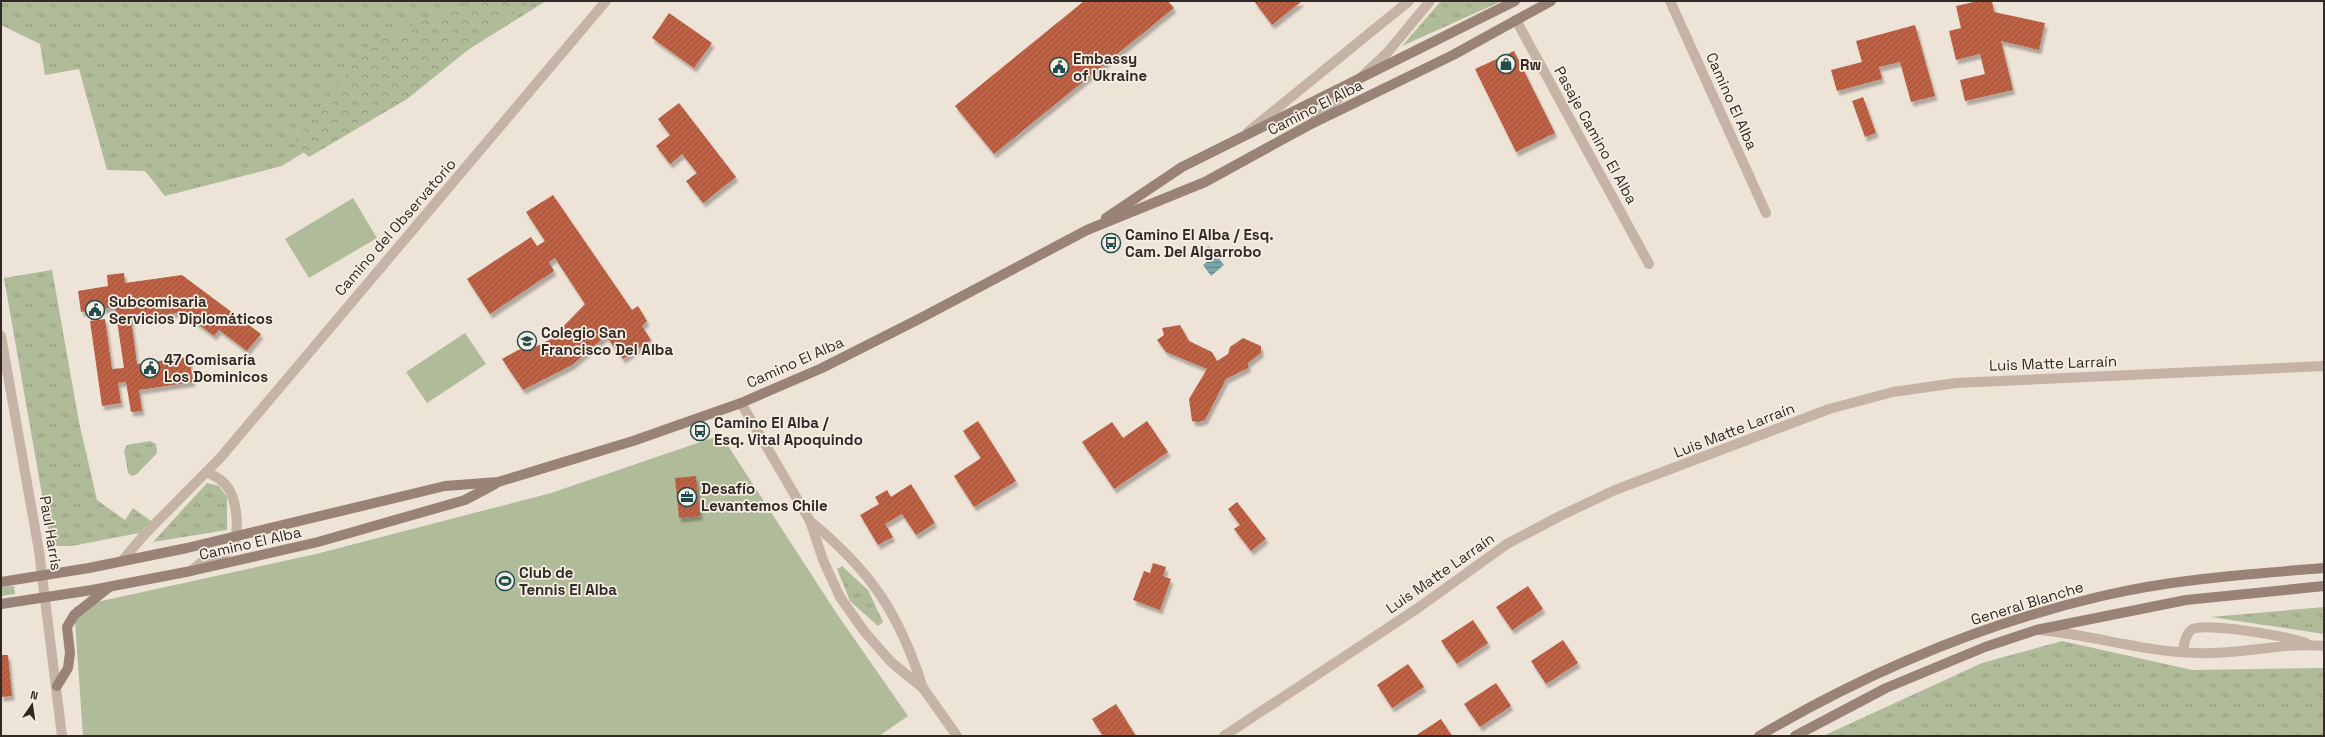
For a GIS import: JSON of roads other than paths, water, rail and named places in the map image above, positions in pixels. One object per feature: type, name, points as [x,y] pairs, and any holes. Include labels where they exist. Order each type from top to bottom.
[{"type":"main road","name":"Camino El Alba","points":[[1,604],[110,587],[192,571],[366,529],[464,500],[498,482],[626,443],[741,403],[822,368],[919,320],[1087,230],[1182,167],[1515,1]]},
{"type":"main road","name":"Camino El Alba","points":[[1087,230],[1205,182],[1309,125],[1450,56],[1551,1]]},
{"type":"main road","name":"Camino El Alba","points":[[1,582],[43,576],[122,561],[237,536],[445,486],[498,482]]},
{"type":"main road","name":"General Blanche","points":[[1759,736],[1833,695],[1881,672],[1979,632],[2054,608],[2104,596],[2171,584],[2251,574],[2324,568]]},
{"type":"main road","name":"General Blanche","points":[[1795,736],[1893,684],[1985,647],[2036,630],[2186,600],[2324,586]]},
{"type":"main road","points":[[57,686],[68,668],[70,653],[67,627],[74,615],[110,587]]},
{"type":"street","name":"Camino del Observatorio","points":[[122,561],[143,536],[206,472],[606,1]]},
{"type":"street","points":[[1244,136],[1409,1]]},
{"type":"street","points":[[1309,125],[1387,53],[1430,1]]},
{"type":"street","name":"Camino El Alba","points":[[1670,1],[1766,213]]},
{"type":"street","name":"Pasaje Camino El Alba","points":[[1516,20],[1650,264]]},
{"type":"street","name":"Paul Harris","points":[[1,336],[43,576],[62,736]]},
{"type":"street","name":"Luis Matte Larraín","points":[[1224,736],[1418,608],[1507,544],[1560,516],[1615,490],[1829,410],[1893,392],[1956,383],[2324,366]]},
{"type":"street","points":[[741,403],[810,521],[823,560],[840,597],[856,620],[892,662],[923,688],[957,736]]},
{"type":"street","points":[[192,571],[204,560],[221,555],[234,548],[237,536],[233,496],[225,484],[206,472]]},
{"type":"street","points":[[810,521],[842,547],[877,589],[893,612],[911,649],[923,688]]},
{"type":"street","points":[[2184,652],[2185,641],[2191,630],[2200,626],[2279,636],[2296,639],[2309,645]]},
{"type":"street","points":[[2036,630],[2069,633],[2158,650],[2184,652],[2247,651],[2309,645],[2324,646]]},
{"type":"water","points":[[1209,246],[1224,265],[1211,276],[1203,265],[1208,261],[1201,252]]},
{"type":"place","name":"Rw","points":[[1506,64]]},
{"type":"place","name":"Embassy of Ukraine","points":[[1059,67]]},
{"type":"place","name":"Camino El Alba / Esq. Cam. Del Algarrobo","points":[[1111,243]]},
{"type":"place","name":"Subcomisaria Servicios Diplomáticos","points":[[95,310]]},
{"type":"place","name":"Colegio San Francisco Del Alba","points":[[527,341]]},
{"type":"place","name":"47 Comisaría Los Dominicos","points":[[150,368]]},
{"type":"place","name":"Camino El Alba / Esq. Vital Apoquindo","points":[[700,431]]},
{"type":"place","name":"Desafío Levantemos Chile","points":[[687,497]]},
{"type":"place","name":"Club de Tennis El Alba","points":[[505,581]]}]
